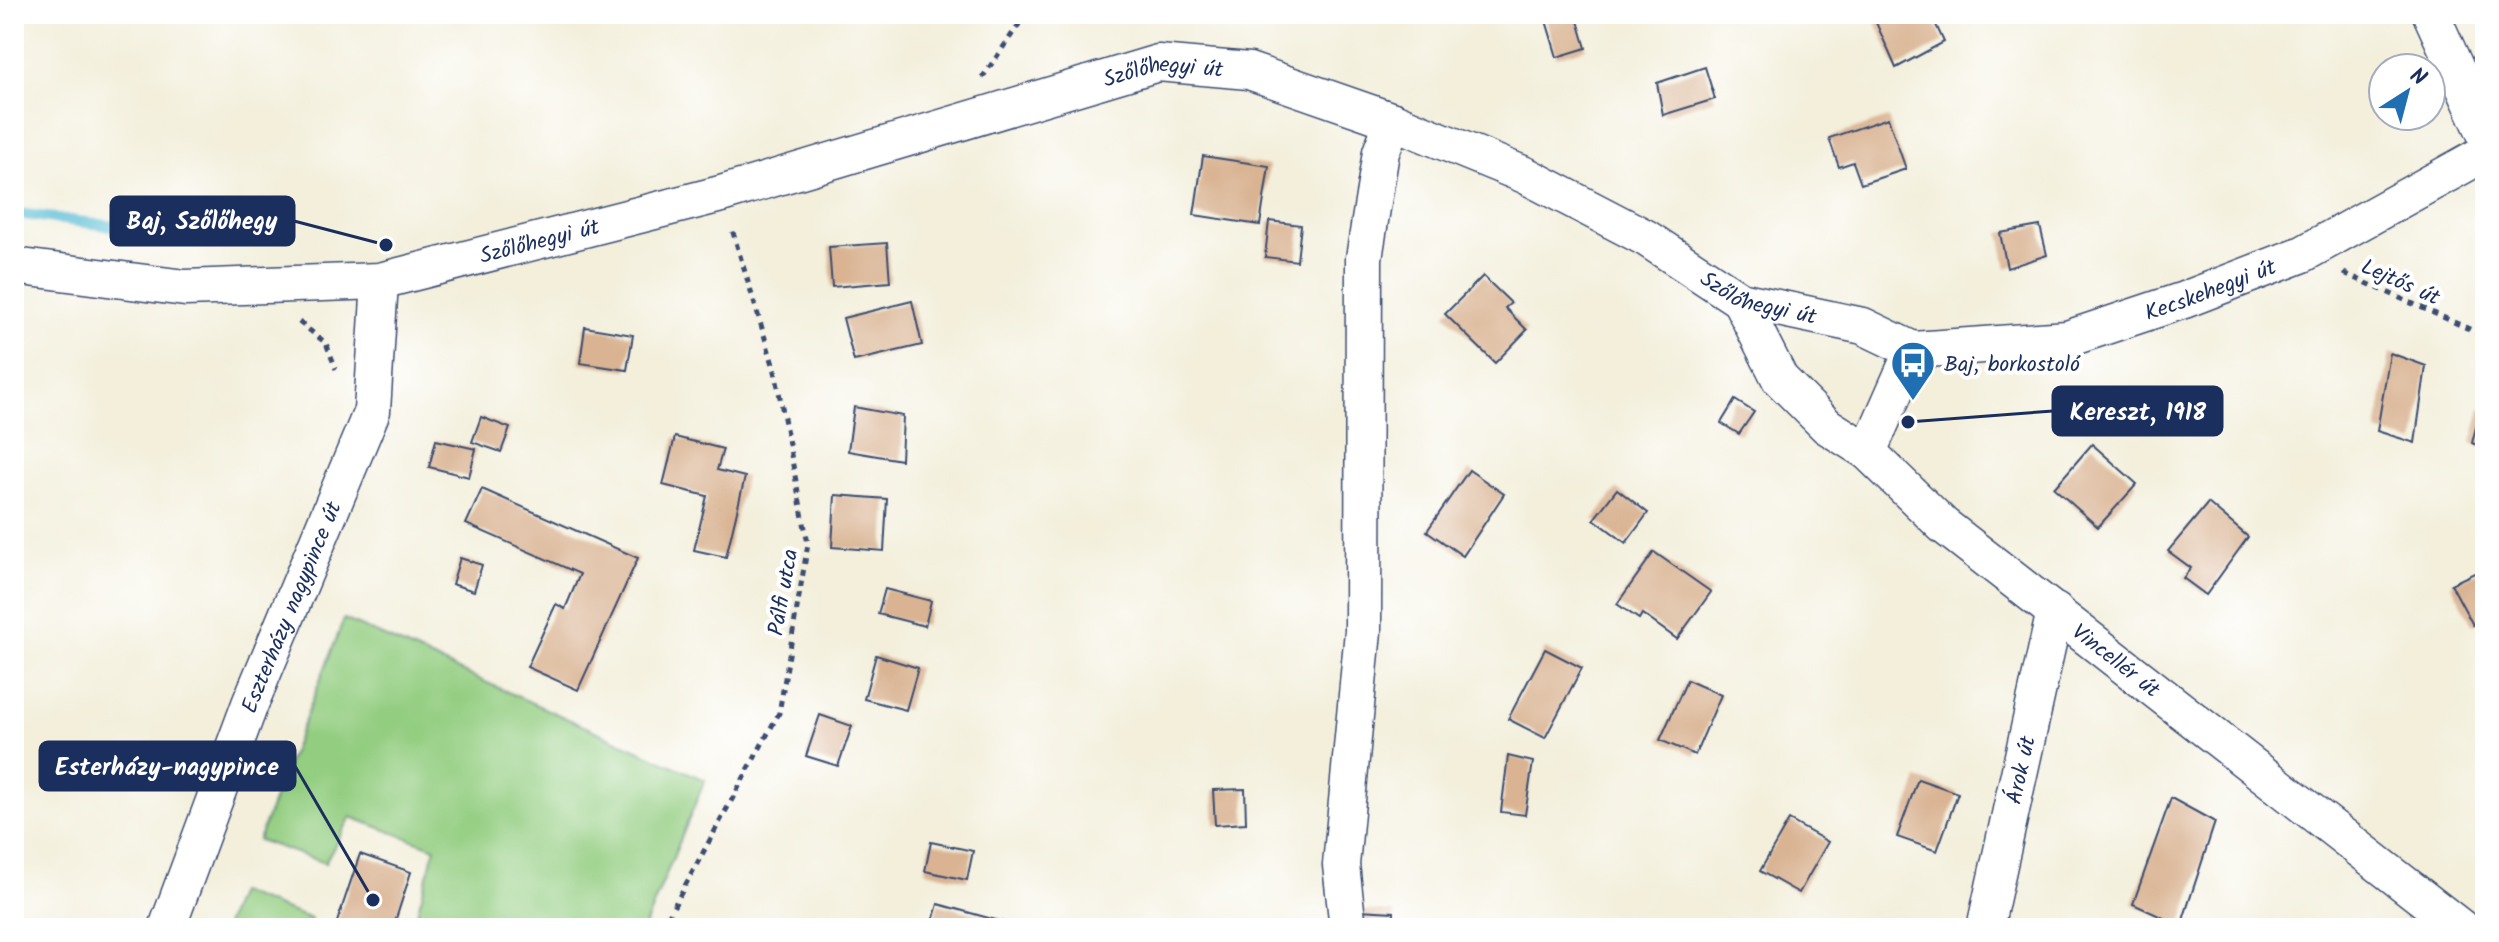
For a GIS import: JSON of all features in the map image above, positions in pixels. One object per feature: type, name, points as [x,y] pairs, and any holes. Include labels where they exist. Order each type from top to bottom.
[{"type":"street","points":[[2431,14],[2485,133]]},
{"type":"street","name":"Szőlőhegyi út","points":[[14,266],[185,288],[380,281],[721,194],[1158,63],[1249,71],[1393,121],[1525,175],[1646,238],[1740,300],[1863,326],[1913,350]]},
{"type":"street","points":[[1348,928],[1341,865],[1363,631],[1364,258],[1381,152],[1393,121]]},
{"type":"street","name":"Kecskehegyi út","points":[[1913,350],[2067,339],[2184,300],[2303,254],[2485,153]]},
{"type":"street","name":"Eszterházy nagypince út","points":[[167,928],[250,704],[372,411],[380,281]]},
{"type":"street","name":"Vincellér út","points":[[1740,300],[1780,379],[1827,426],[1868,452],[1943,525],[2461,928]]},
{"type":"street","points":[[1868,452],[1913,350]]},
{"type":"street","name":"Árok út","points":[[1985,928],[2055,611]]},
{"type":"path","points":[[950,125],[1026,14]]},
{"type":"path","name":"Pálfi utca","points":[[662,928],[779,713],[808,544],[775,371],[721,194]]},
{"type":"path","name":"Lejtős út","points":[[2303,254],[2485,336]]},
{"type":"green space","points":[[344,619],[705,780],[644,928],[413,928],[435,848],[351,817],[325,863],[258,840]]},
{"type":"green space","points":[[238,892],[311,919],[309,928],[224,928]]},
{"type":"building","points":[[1544,14],[1576,14],[1586,48],[1557,57]]},
{"type":"building","points":[[1882,14],[1931,14],[1944,42],[1896,68],[1874,18]]},
{"type":"building","points":[[1705,67],[1715,99],[1663,115],[1657,83]]},
{"type":"building","points":[[1888,118],[1906,169],[1861,184],[1853,162],[1839,167],[1829,138]]},
{"type":"building","points":[[1203,156],[1269,166],[1260,225],[1194,215]]},
{"type":"building","points":[[1269,221],[1301,225],[1297,261],[1265,257]]},
{"type":"building","points":[[2040,226],[2047,255],[2007,268],[2000,233]]},
{"type":"building","points":[[887,243],[890,282],[832,287],[829,247]]},
{"type":"building","points":[[1483,276],[1511,303],[1505,308],[1527,330],[1495,363],[1445,314]]},
{"type":"building","points":[[912,301],[922,345],[854,361],[843,318]]},
{"type":"building","points":[[585,327],[633,335],[627,370],[580,363]]},
{"type":"building","points":[[2390,353],[2426,366],[2415,443],[2377,431]]},
{"type":"building","points":[[1735,400],[1754,412],[1739,434],[1721,423]]},
{"type":"building","points":[[854,407],[903,416],[901,460],[848,451]]},
{"type":"building","points":[[2481,408],[2485,409],[2485,449],[2472,443]]},
{"type":"building","points":[[481,417],[510,428],[501,452],[472,442]]},
{"type":"building","points":[[675,437],[723,449],[717,470],[745,477],[726,557],[694,550],[707,496],[663,485]]},
{"type":"building","points":[[436,440],[476,449],[469,477],[429,467]]},
{"type":"building","points":[[2092,444],[2137,484],[2098,527],[2054,488]]},
{"type":"building","points":[[1469,470],[1504,494],[1463,556],[1427,531]]},
{"type":"building","points":[[482,489],[638,558],[578,690],[527,667],[556,604],[565,609],[580,574],[466,524]]},
{"type":"building","points":[[1617,489],[1648,513],[1626,543],[1594,519]]},
{"type":"building","points":[[835,495],[887,499],[884,551],[832,547]]},
{"type":"building","points":[[2208,503],[2248,537],[2206,595],[2183,578],[2191,568],[2168,551]]},
{"type":"building","points":[[1654,552],[1711,592],[1677,639],[1642,614],[1639,619],[1617,604]]},
{"type":"building","points":[[460,558],[482,565],[474,591],[452,584]]},
{"type":"building","points":[[2485,568],[2485,618],[2473,625],[2451,584]]},
{"type":"building","points":[[885,589],[931,601],[925,626],[878,614]]},
{"type":"building","points":[[1545,649],[1582,668],[1545,738],[1508,719]]},
{"type":"building","points":[[876,655],[918,668],[906,710],[864,699]]},
{"type":"building","points":[[1687,680],[1721,695],[1695,755],[1660,740]]},
{"type":"building","points":[[820,715],[852,726],[838,766],[806,756]]},
{"type":"building","points":[[1508,756],[1533,762],[1525,815],[1501,812]]},
{"type":"building","points":[[1918,779],[1958,793],[1937,851],[1897,837]]},
{"type":"building","points":[[1245,789],[1246,823],[1215,825],[1213,790]]},
{"type":"building","points":[[2171,798],[2215,822],[2181,926],[2133,904]]},
{"type":"building","points":[[1789,820],[1828,842],[1799,893],[1760,871]]},
{"type":"building","points":[[931,842],[973,851],[967,880],[925,871]]},
{"type":"building","points":[[360,854],[411,872],[393,928],[335,928]]},
{"type":"building","points":[[938,904],[1003,922],[1001,928],[931,928]]},
{"type":"building","points":[[1359,910],[1394,912],[1393,928],[1357,928]]},
{"type":"waterway","points":[[14,213],[223,241]]},
{"type":"place","name":"Baj, Szőlőhegy","points":[[386,245]]},
{"type":"place","name":"Baj, borkostoló","points":[[1913,402]]},
{"type":"place","name":"Kereszt, 1918","points":[[1908,422]]},
{"type":"place","name":"Esterházy-nagypince","points":[[373,900]]}]
